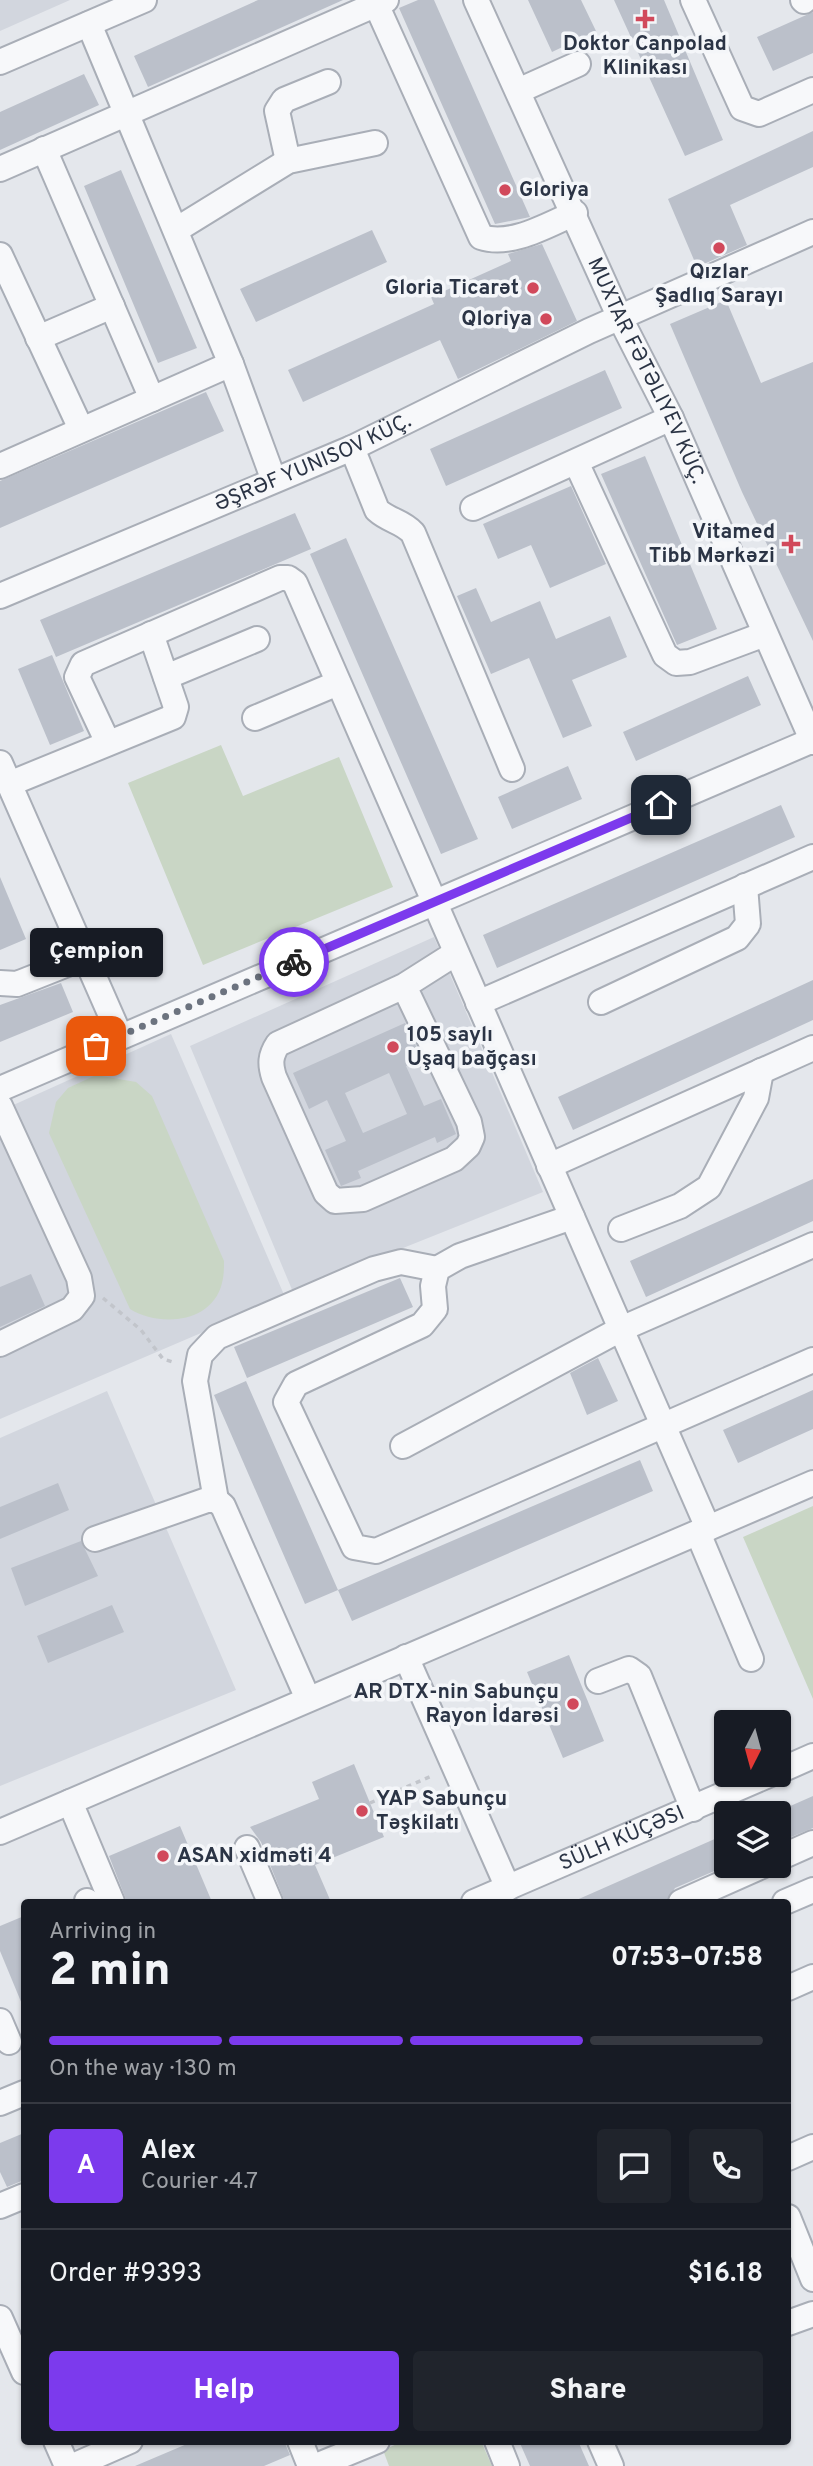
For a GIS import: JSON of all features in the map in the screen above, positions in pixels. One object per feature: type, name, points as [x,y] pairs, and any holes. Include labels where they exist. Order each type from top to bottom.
[{"type":"street","points":[[0,62],[144,0]]},
{"type":"street","name":"MUXTAR FƏTƏLIYEV KÜÇ.","points":[[476,0],[620,318],[671,418],[813,741]]},
{"type":"street","points":[[693,0],[742,108],[760,114],[813,90]]},
{"type":"street","points":[[0,169],[381,2],[481,237],[495,242],[522,235],[575,214]]},
{"type":"street","points":[[89,24],[231,363],[274,478]]},
{"type":"street","points":[[518,91],[578,64]]},
{"type":"street","points":[[288,161],[277,111],[284,100],[328,82]]},
{"type":"street","points":[[176,230],[288,161],[375,143]]},
{"type":"street","points":[[44,149],[152,399]]},
{"type":"street","name":"ƏŞRƏF YUNISOV KÜÇ.","points":[[0,596],[274,478],[352,448],[620,318],[813,232]]},
{"type":"street","points":[[0,254],[8,295],[38,338],[81,429]]},
{"type":"street","points":[[38,338],[112,306]]},
{"type":"street","points":[[0,466],[231,363]]},
{"type":"street","points":[[473,508],[671,418]]},
{"type":"street","points":[[352,448],[377,510],[384,517],[400,521],[413,534],[512,769]]},
{"type":"street","points":[[576,462],[665,655],[676,663],[691,662],[765,634]]},
{"type":"street","points":[[108,743],[77,677],[83,664],[281,578],[288,578],[295,583],[663,1426],[751,1659]]},
{"type":"street","points":[[120,1036],[5,773],[108,743],[173,717],[176,707],[151,634]]},
{"type":"street","points":[[166,677],[257,639]]},
{"type":"street","points":[[255,718],[338,683]]},
{"type":"street","points":[[0,1089],[813,741]]},
{"type":"street","points":[[478,1003],[813,857]]},
{"type":"street","points":[[601,1002],[737,938],[748,924],[745,886]]},
{"type":"street","points":[[404,986],[469,1122],[472,1137],[468,1146],[454,1159],[363,1199],[335,1201],[326,1193],[274,1077],[270,1065],[272,1053],[278,1044],[404,986],[456,953]]},
{"type":"street","points":[[0,983],[17,984],[85,957]]},
{"type":"street","points":[[549,1166],[813,1048]]},
{"type":"street","points":[[621,1229],[680,1206],[709,1187],[756,1098],[761,1071]]},
{"type":"street","points":[[0,1106],[79,1278],[82,1296],[72,1309],[0,1344]]},
{"type":"street","points":[[308,1699],[223,1506],[216,1500],[195,1381],[200,1354],[217,1337],[374,1269],[401,1262],[437,1269],[460,1256],[572,1217]]},
{"type":"street","points":[[403,1446],[621,1329],[813,1245]]},
{"type":"street","points":[[437,1269],[433,1286],[435,1309],[422,1325],[296,1384],[286,1402],[354,1547],[376,1551],[813,1360]]},
{"type":"street","points":[[0,1832],[813,1483]]},
{"type":"street","points":[[95,1539],[206,1500],[216,1500]]},
{"type":"street","points":[[407,1657],[455,1766],[494,1896]]},
{"type":"street","points":[[598,1681],[629,1670],[639,1676],[692,1809]]},
{"type":"street","points":[[791,1766],[813,1756]]},
{"type":"street","name":"SÜLH KÜÇƏSI","points":[[494,1896],[742,1787]]},
{"type":"street","points":[[70,1802],[111,1899]]},
{"type":"street","points":[[791,1853],[813,1843]]},
{"type":"street","points":[[247,1848],[269,1899]]},
{"type":"street","points":[[688,1899],[735,1878]]},
{"type":"street","points":[[791,1899],[813,1890]]},
{"type":"street","points":[[791,1987],[813,1977]]},
{"type":"street","points":[[0,2103],[21,2094]]},
{"type":"street","points":[[791,2157],[813,2147]]},
{"type":"street","points":[[0,2206],[21,2197]]},
{"type":"street","points":[[791,2224],[813,2279]]},
{"type":"street","points":[[791,2322],[813,2314]]},
{"type":"street","points":[[0,2318],[5,2343],[21,2367]]},
{"type":"street","points":[[58,2445],[67,2466]]},
{"type":"street","points":[[73,2466],[121,2445]]},
{"type":"street","points":[[302,2445],[310,2466]]},
{"type":"street","points":[[316,2466],[367,2445]]},
{"type":"street","points":[[499,2445],[507,2466]]},
{"type":"street","points":[[602,2445],[611,2466]]},
{"type":"path","points":[[82,1296],[92,1293],[115,1306],[141,1330],[163,1359],[196,1366]]},
{"type":"path","points":[[370,1803],[455,1766]]},
{"type":"shaded area","points":[[0,0],[70,0],[0,31]]},
{"type":"shaded area","points":[[434,937],[543,1192],[293,1292],[190,1046]]},
{"type":"shaded area","points":[[171,1034],[285,1297],[0,1419],[0,1111]]},
{"type":"shaded area","points":[[107,1391],[236,1690],[0,1786],[0,1438]]},
{"type":"green space","points":[[221,745],[243,796],[339,757],[393,887],[203,965],[128,783]]},
{"type":"green space","points":[[96,1075],[136,1082],[152,1096],[224,1261],[223,1280],[216,1297],[196,1314],[183,1318],[155,1318],[130,1309],[49,1133],[56,1102],[68,1088]]},
{"type":"green space","points":[[813,1506],[813,1699],[743,1537]]},
{"type":"green space","points":[[395,2445],[483,2445],[492,2466],[389,2466],[383,2450]]},
{"type":"building","points":[[258,0],[343,0],[148,87],[134,56]]},
{"type":"building","points":[[418,0],[434,0],[530,217],[495,224],[399,8]]},
{"type":"building","points":[[528,0],[581,0],[596,31],[552,52]]},
{"type":"building","points":[[614,0],[664,0],[723,140],[685,156]]},
{"type":"building","points":[[813,12],[813,53],[773,71],[757,37]]},
{"type":"building","points":[[84,74],[99,105],[0,150],[0,112]]},
{"type":"building","points":[[813,131],[813,167],[730,205],[747,245],[697,267],[668,199]]},
{"type":"building","points":[[121,170],[197,348],[158,363],[84,186]]},
{"type":"building","points":[[372,230],[387,262],[256,322],[240,289]]},
{"type":"building","points":[[542,244],[577,321],[458,379],[440,340],[303,402],[288,370],[434,304],[431,297],[511,261],[508,254]]},
{"type":"building","points":[[726,300],[761,383],[813,362],[813,641],[742,492],[670,324]]},
{"type":"building","points":[[605,370],[622,408],[446,486],[430,449]]},
{"type":"building","points":[[206,392],[224,431],[0,528],[0,481]]},
{"type":"building","points":[[645,456],[717,629],[677,645],[601,474]]},
{"type":"building","points":[[571,486],[606,564],[550,588],[531,545],[498,559],[483,524]]},
{"type":"building","points":[[295,513],[311,549],[56,657],[40,620]]},
{"type":"building","points":[[346,538],[478,839],[441,854],[310,554]]},
{"type":"building","points":[[476,588],[491,622],[540,601],[556,639],[610,616],[627,657],[572,680],[592,726],[563,738],[529,658],[491,674],[457,596]]},
{"type":"building","points":[[52,655],[84,731],[50,745],[18,669]]},
{"type":"building","points":[[748,676],[761,705],[636,761],[623,732]]},
{"type":"building","points":[[568,766],[582,799],[512,829],[498,797]]},
{"type":"building","points":[[781,805],[795,837],[497,968],[483,935]]},
{"type":"building","points":[[0,877],[26,939],[0,950]]},
{"type":"building","points":[[813,980],[813,1020],[573,1130],[558,1097]]},
{"type":"building","points":[[61,983],[73,1012],[0,1042],[0,1005]]},
{"type":"building","points":[[405,1023],[422,1059],[406,1066],[424,1106],[441,1099],[456,1134],[437,1143],[435,1137],[358,1171],[361,1178],[341,1186],[325,1150],[346,1141],[327,1100],[309,1109],[293,1073]],"holes":[[[389,1073],[407,1114],[363,1133],[345,1093]]]},
{"type":"building","points":[[813,1179],[813,1221],[646,1297],[630,1261]]},
{"type":"building","points":[[31,1274],[45,1306],[0,1327],[0,1287]]},
{"type":"building","points":[[400,1278],[413,1307],[247,1378],[234,1347]]},
{"type":"building","points":[[598,1358],[618,1401],[587,1415],[570,1373]]},
{"type":"building","points":[[246,1381],[338,1590],[305,1604],[214,1395]]},
{"type":"building","points":[[813,1390],[813,1429],[738,1463],[723,1430]]},
{"type":"building","points":[[640,1460],[653,1491],[352,1621],[338,1590]]},
{"type":"building","points":[[58,1483],[69,1510],[0,1539],[0,1507]]},
{"type":"building","points":[[81,1541],[98,1576],[25,1606],[11,1568]]},
{"type":"building","points":[[112,1605],[124,1632],[48,1663],[37,1636]]},
{"type":"building","points":[[569,1655],[604,1741],[563,1758],[527,1672]]},
{"type":"building","points":[[354,1764],[384,1837],[315,1865],[330,1899],[284,1899],[261,1842],[250,1827],[319,1799],[312,1782]]},
{"type":"building","points":[[813,1796],[813,1828],[791,1837],[791,1806]]},
{"type":"building","points":[[180,1826],[211,1899],[126,1899],[109,1856]]},
{"type":"building","points":[[714,1839],[714,1871],[675,1888],[668,1899],[579,1899]]},
{"type":"building","points":[[21,1917],[21,2002],[0,1951],[0,1926]]},
{"type":"building","points":[[21,2134],[21,2181],[7,2187],[0,2172],[0,2143]]},
{"type":"building","points":[[185,2445],[286,2445],[290,2455],[264,2466],[135,2466]]},
{"type":"building","points":[[521,2445],[580,2445],[589,2466],[530,2466]]},
{"type":"way so far","points":[[96,1046],[294,962]]},
{"type":"place","name":"Doktor Canpolad Klinikası","points":[[645,19]]},
{"type":"place","name":"Gloriya","points":[[505,190]]},
{"type":"place","name":"Qızlar Şadlıq Sarayı","points":[[719,248]]},
{"type":"place","name":"Gloria Ticarət","points":[[533,288]]},
{"type":"place","name":"Qloriya","points":[[546,319]]},
{"type":"place","name":"Vitamed Tibb Mərkəzi","points":[[791,544]]},
{"type":"place","name":"Çempion","points":[[96,1046]]},
{"type":"place","name":"105 saylı Uşaq bağçası","points":[[393,1047]]},
{"type":"place","name":"AR DTX-nin Sabunçu Rayon İdarəsi","points":[[573,1704]]},
{"type":"place","name":"YAP Sabunçu Təşkilatı","points":[[362,1811]]},
{"type":"place","name":"ASAN xidməti 4","points":[[163,1856]]},
{"type":"route","points":[[294,962],[661,805]]}]
